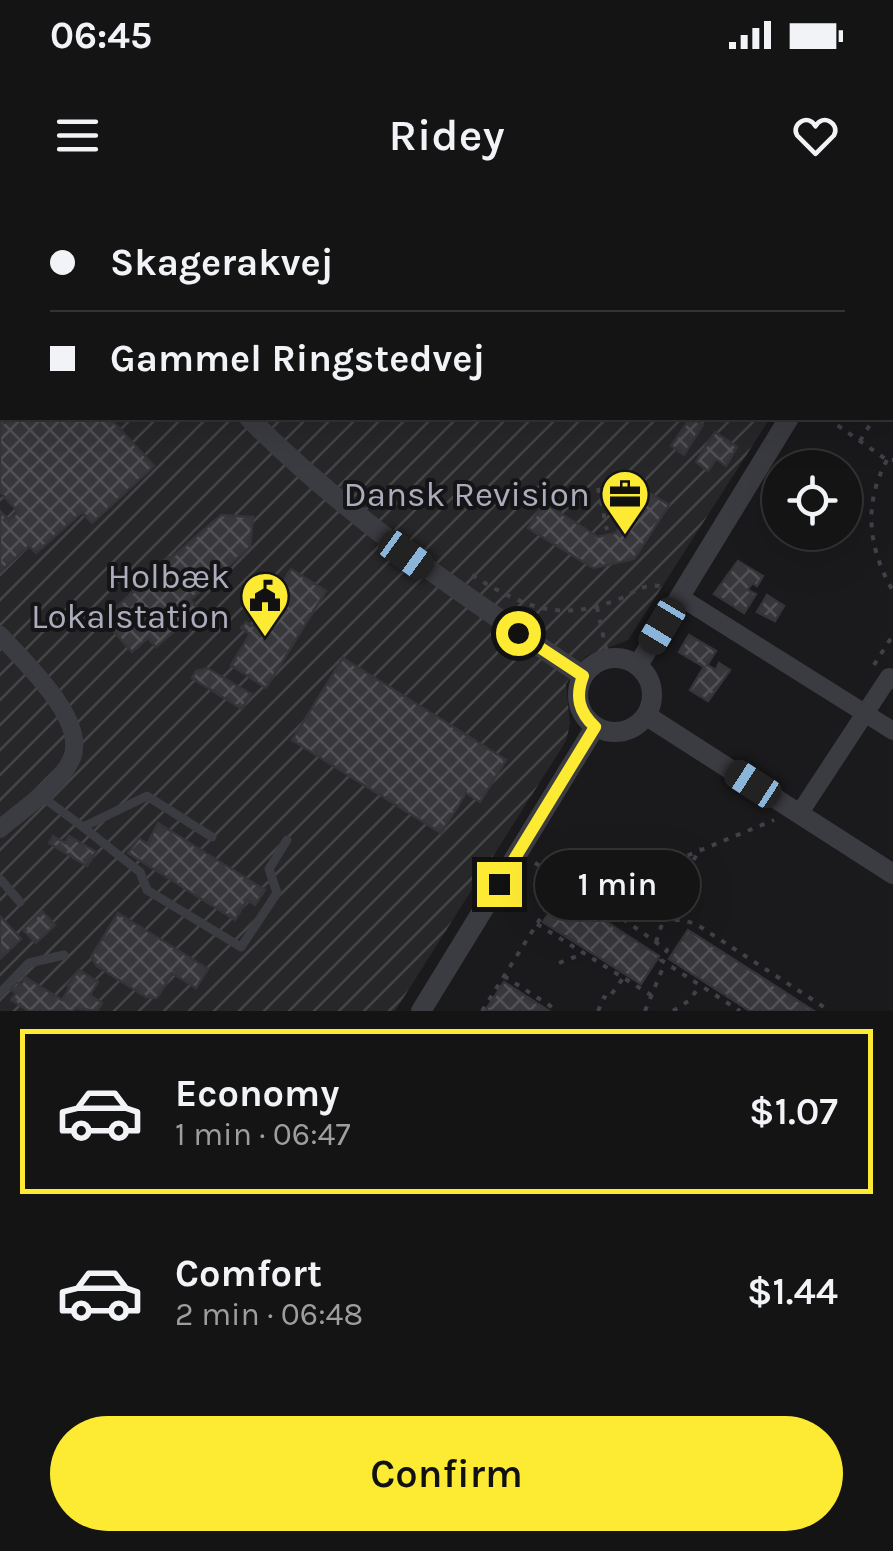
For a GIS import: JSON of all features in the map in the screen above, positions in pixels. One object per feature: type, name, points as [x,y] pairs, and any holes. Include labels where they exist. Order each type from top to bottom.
[{"type":"street","points":[[250,420],[377,533],[583,676]]},
{"type":"street","points":[[638,665],[788,420]]},
{"type":"street","points":[[680,597],[893,731]]},
{"type":"street","points":[[0,635],[62,708],[72,730],[73,756],[61,775],[0,829]]},
{"type":"street","points":[[608,658],[624,658],[638,665],[652,689],[647,716],[623,732],[595,727],[578,704],[583,676],[593,664],[608,658]]},
{"type":"street","points":[[792,809],[889,677],[893,680]]},
{"type":"street","points":[[647,716],[893,874]]},
{"type":"street","points":[[421,1011],[595,727]]},
{"type":"lane","points":[[39,795],[140,872],[147,890],[241,947],[277,892],[268,870],[287,840]]},
{"type":"lane","points":[[83,827],[147,796],[212,836]]},
{"type":"lane","points":[[0,879],[20,902]]},
{"type":"lane","points":[[0,993],[29,962],[64,955]]},
{"type":"path","points":[[280,420],[288,427]]},
{"type":"path","points":[[830,420],[890,460],[877,479],[870,512],[876,557],[893,591]]},
{"type":"path","points":[[860,440],[873,420]]},
{"type":"path","points":[[598,488],[606,530]]},
{"type":"path","points":[[471,574],[521,603],[542,610],[564,612],[597,607],[647,585],[658,584],[680,597]]},
{"type":"path","points":[[597,607],[608,658]]},
{"type":"path","points":[[576,889],[602,886],[667,864],[772,822],[792,809]]},
{"type":"path","points":[[656,942],[672,894],[702,847]]},
{"type":"path","points":[[518,852],[668,950],[661,960],[740,1011]]},
{"type":"path","points":[[482,1011],[564,881]]},
{"type":"path","points":[[623,919],[696,924],[830,1011]]},
{"type":"path","points":[[537,924],[652,995]]},
{"type":"path","points":[[559,963],[585,954]]},
{"type":"path","points":[[645,1011],[665,962]]},
{"type":"path","points":[[504,976],[558,1011]]},
{"type":"path","points":[[598,1011],[604,996],[608,999],[623,978]]},
{"type":"path","points":[[673,1011],[690,1000],[700,985]]},
{"type":"shaded area","points":[[0,420],[769,420],[628,640],[586,656],[566,684],[570,724],[566,741],[395,1011],[0,1011]]},
{"type":"building","points":[[0,420],[112,420],[154,466],[92,523],[82,512],[36,553],[29,546],[0,572],[0,511],[9,520],[18,512],[0,492]]},
{"type":"building","points":[[689,420],[703,425],[684,455],[671,446]]},
{"type":"building","points":[[715,432],[737,447],[726,466],[716,459],[708,471],[696,462]]},
{"type":"building","points":[[644,490],[669,505],[634,559],[593,568],[528,528],[544,503],[598,537],[616,533]]},
{"type":"building","points":[[221,515],[253,517],[250,547],[190,600],[201,612],[156,647],[148,638],[132,652],[103,619],[168,557]]},
{"type":"building","points":[[738,561],[763,576],[757,586],[752,583],[748,590],[756,594],[744,613],[714,594]]},
{"type":"building","points":[[291,569],[326,591],[266,688],[231,665],[250,634],[241,628],[246,622],[255,627]]},
{"type":"building","points":[[767,595],[784,606],[775,621],[757,612]]},
{"type":"building","points":[[689,635],[716,651],[707,665],[716,670],[719,663],[730,670],[708,701],[690,690],[704,667],[679,652]]},
{"type":"building","points":[[343,658],[506,760],[480,802],[466,793],[441,833],[292,740]]},
{"type":"building","points":[[207,668],[251,694],[242,709],[192,678],[196,671]]},
{"type":"building","points":[[158,823],[265,890],[255,905],[247,900],[235,920],[128,853],[139,838],[147,844]]},
{"type":"building","points":[[53,836],[65,843],[69,836],[96,852],[87,866],[49,843]]},
{"type":"building","points":[[562,893],[659,956],[641,984],[543,922]]},
{"type":"building","points":[[42,911],[55,925],[36,943],[23,930]]},
{"type":"building","points":[[118,913],[208,969],[196,988],[172,973],[157,998],[146,997],[97,966],[91,957]]},
{"type":"building","points":[[0,916],[21,939],[0,959]]},
{"type":"building","points":[[688,930],[814,1011],[750,1011],[669,959]]},
{"type":"building","points":[[79,970],[98,982],[90,995],[102,1003],[97,1011],[29,1011],[11,1000],[16,993],[11,990],[16,982],[21,985],[25,977],[62,1000],[70,987],[67,985]]},
{"type":"building","points":[[504,982],[549,1011],[485,1011]]},
{"type":"place","name":"Dansk Revision","points":[[625,536]]},
{"type":"place","name":"Holbæk Lokalstation","points":[[265,638]]},
{"type":"route","points":[[499,884],[595,727],[578,704],[583,676],[518,633]]}]
